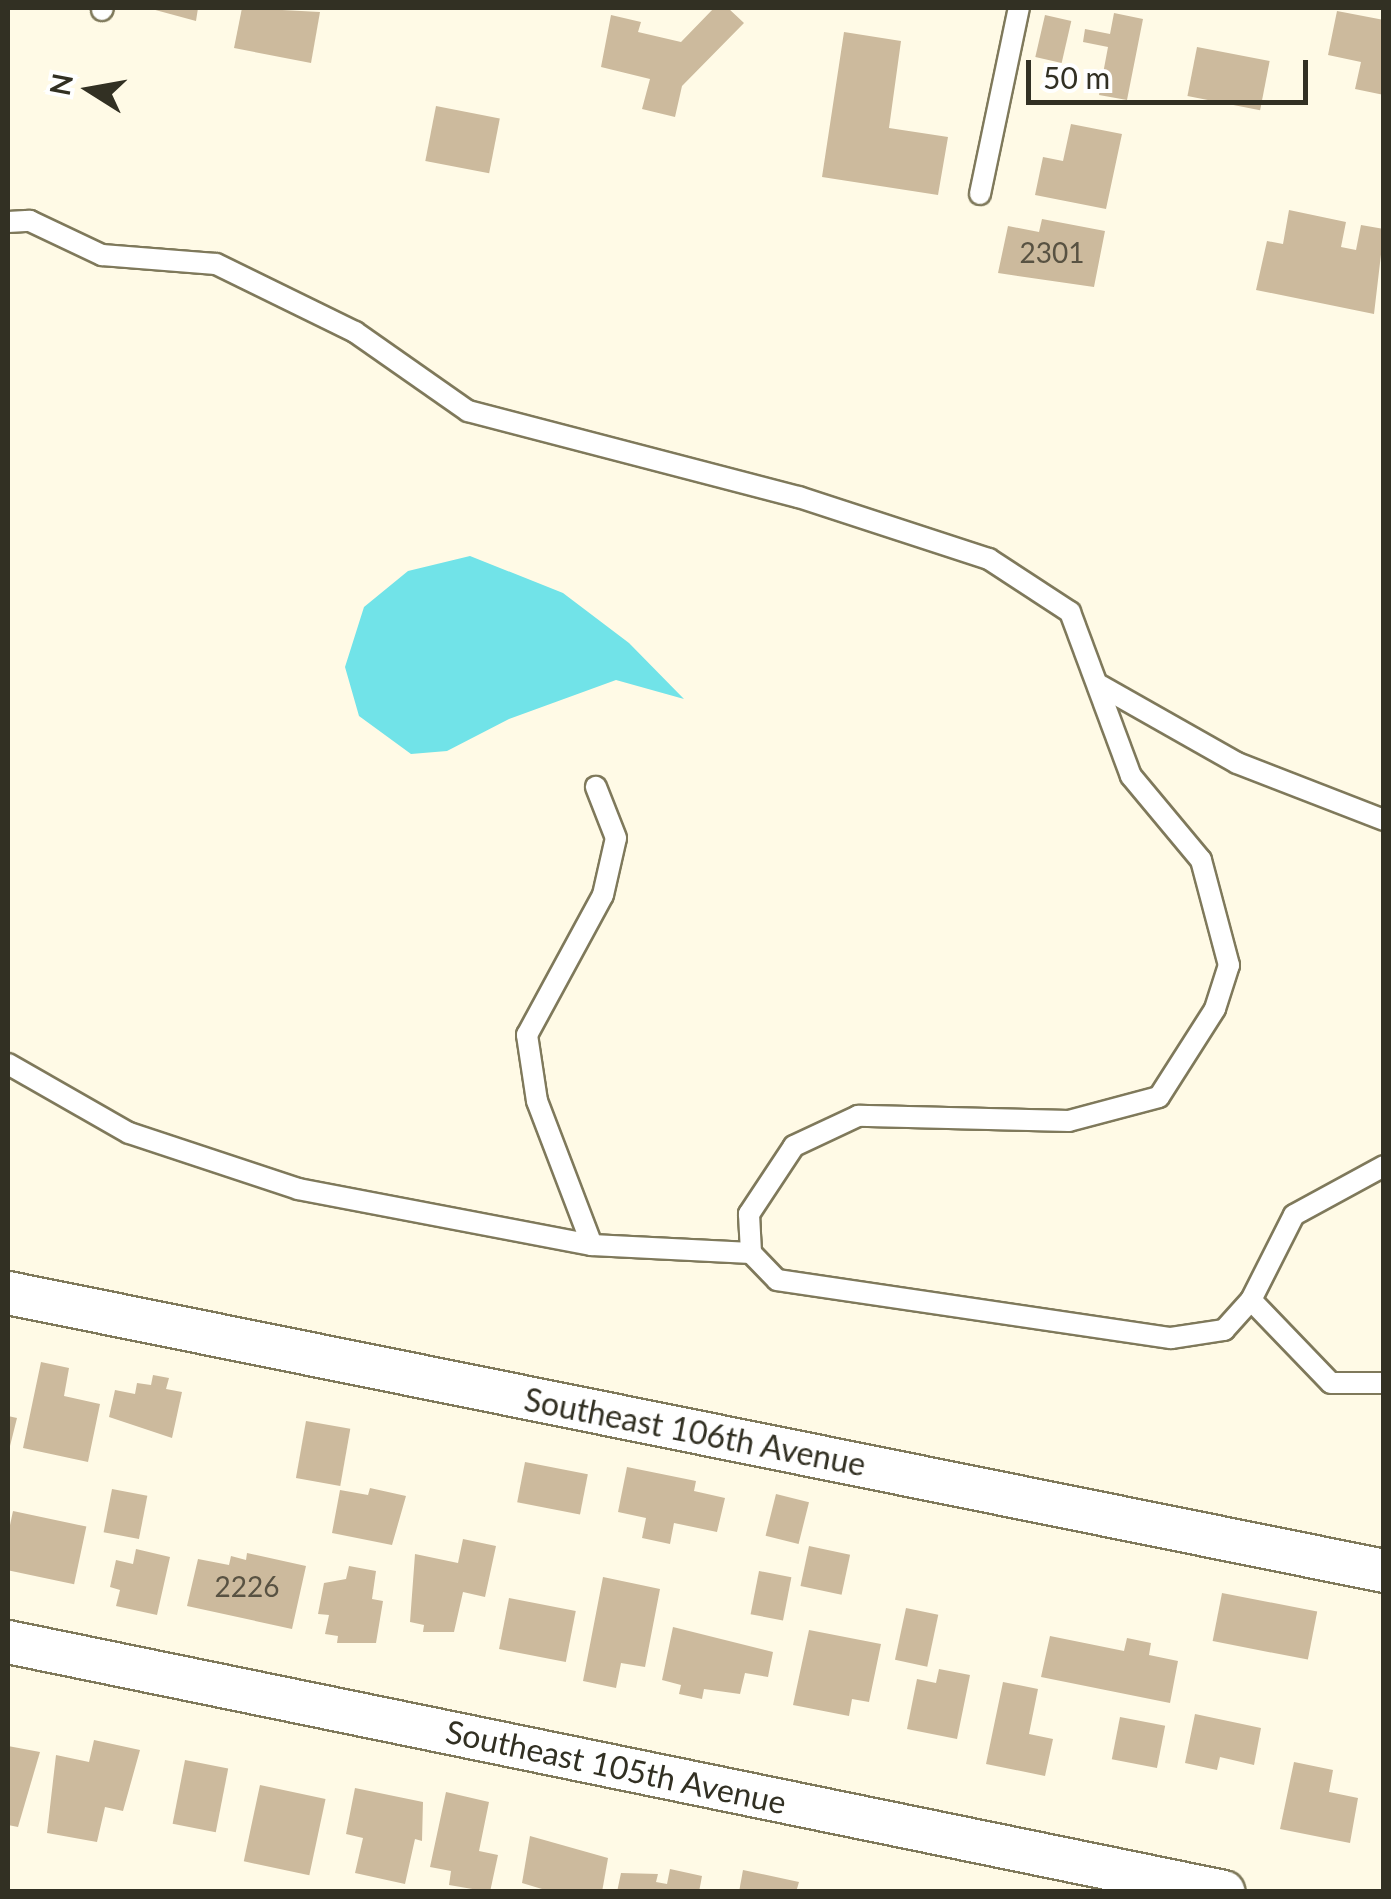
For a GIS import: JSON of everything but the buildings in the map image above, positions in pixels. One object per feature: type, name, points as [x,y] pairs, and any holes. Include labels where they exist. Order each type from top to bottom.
[{"type":"street","name":"Southeast 106th Avenue","points":[[8,1293],[1384,1571]]},
{"type":"street","name":"Southeast 105th Avenue","points":[[8,1642],[1224,1892]]},
{"type":"lane","points":[[980,194],[1019,8]]},
{"type":"lane","points":[[8,222],[30,221],[102,256],[216,264],[354,332],[468,411],[799,496],[989,559],[1070,612],[1101,686],[1131,776],[1201,860],[1228,965],[1216,1009],[1159,1097],[1069,1122],[858,1116],[794,1146],[749,1214],[751,1253],[777,1280],[834,1292],[1170,1338],[1224,1330],[1251,1300],[1294,1216],[1384,1166]]},
{"type":"lane","points":[[1101,686],[1237,763],[1384,820]]},
{"type":"lane","points":[[592,1245],[537,1101],[527,1036],[603,895],[616,838],[596,786]]},
{"type":"lane","points":[[8,1064],[129,1133],[298,1189],[592,1245],[751,1253]]},
{"type":"lane","points":[[1251,1300],[1331,1382],[1384,1384]]},
{"type":"water","points":[[470,556],[563,593],[629,643],[684,699],[616,680],[509,719],[447,751],[411,754],[359,716],[345,667],[364,607],[408,571]]}]
